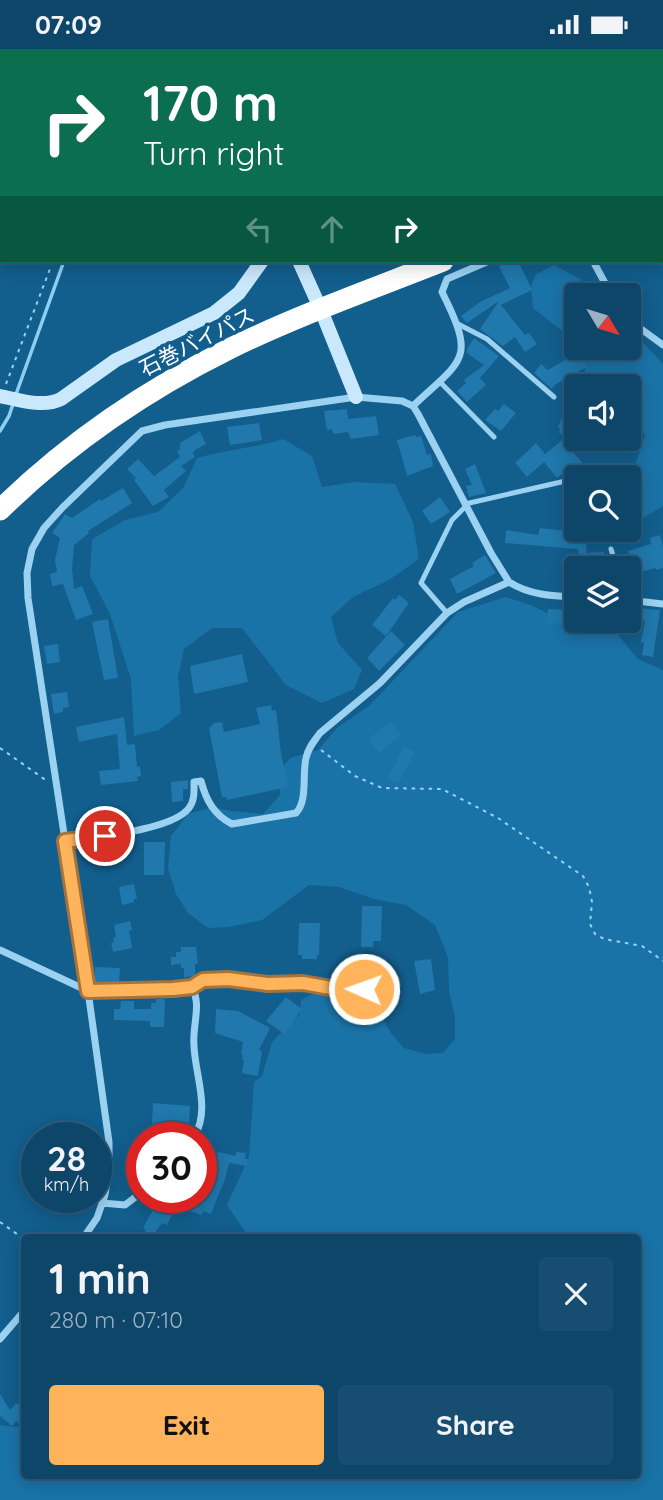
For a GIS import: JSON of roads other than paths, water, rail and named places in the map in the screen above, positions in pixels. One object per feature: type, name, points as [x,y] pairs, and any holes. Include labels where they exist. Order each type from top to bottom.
[{"type":"highway","name":"石巻バイパス","points":[[0,510],[66,451],[142,398],[232,348],[438,263]]},
{"type":"street","points":[[9,398],[53,403],[61,399],[116,360],[214,313],[239,293],[261,263]]},
{"type":"street","points":[[300,263],[356,397]]},
{"type":"street","points":[[413,406],[461,357],[463,345],[458,324],[442,292],[447,279],[484,263]]},
{"type":"street","points":[[594,263],[605,283]]},
{"type":"street","points":[[641,329],[663,345]]},
{"type":"street","points":[[106,1122],[28,598],[27,573],[32,549],[44,528],[62,507],[142,431],[356,397],[392,399],[413,406],[429,431],[500,571],[509,582],[519,589],[534,593],[564,596]]},
{"type":"street","points":[[65,841],[146,828],[174,820],[184,813],[193,801],[194,782],[201,781],[210,804],[218,815],[232,824],[296,813],[302,804],[306,758],[320,733],[380,684],[447,613],[464,602],[509,582]]},
{"type":"street","points":[[641,600],[663,604]]},
{"type":"street","points":[[0,950],[88,991],[173,989],[192,987],[203,980],[228,979],[397,992]]},
{"type":"street","points":[[192,987],[198,998],[193,1044],[202,1093],[198,1122]]},
{"type":"street","points":[[86,1234],[99,1213]]},
{"type":"street","points":[[0,1339],[21,1314]]},
{"type":"lane","points":[[458,324],[487,339],[554,397]]},
{"type":"lane","points":[[439,381],[494,437]]},
{"type":"lane","points":[[447,613],[421,583],[452,520],[466,505],[564,481]]},
{"type":"lane","points":[[611,549],[613,556]]},
{"type":"waterway","points":[[15,397],[63,263]]},
{"type":"waterway","points":[[0,431],[13,404]]}]
